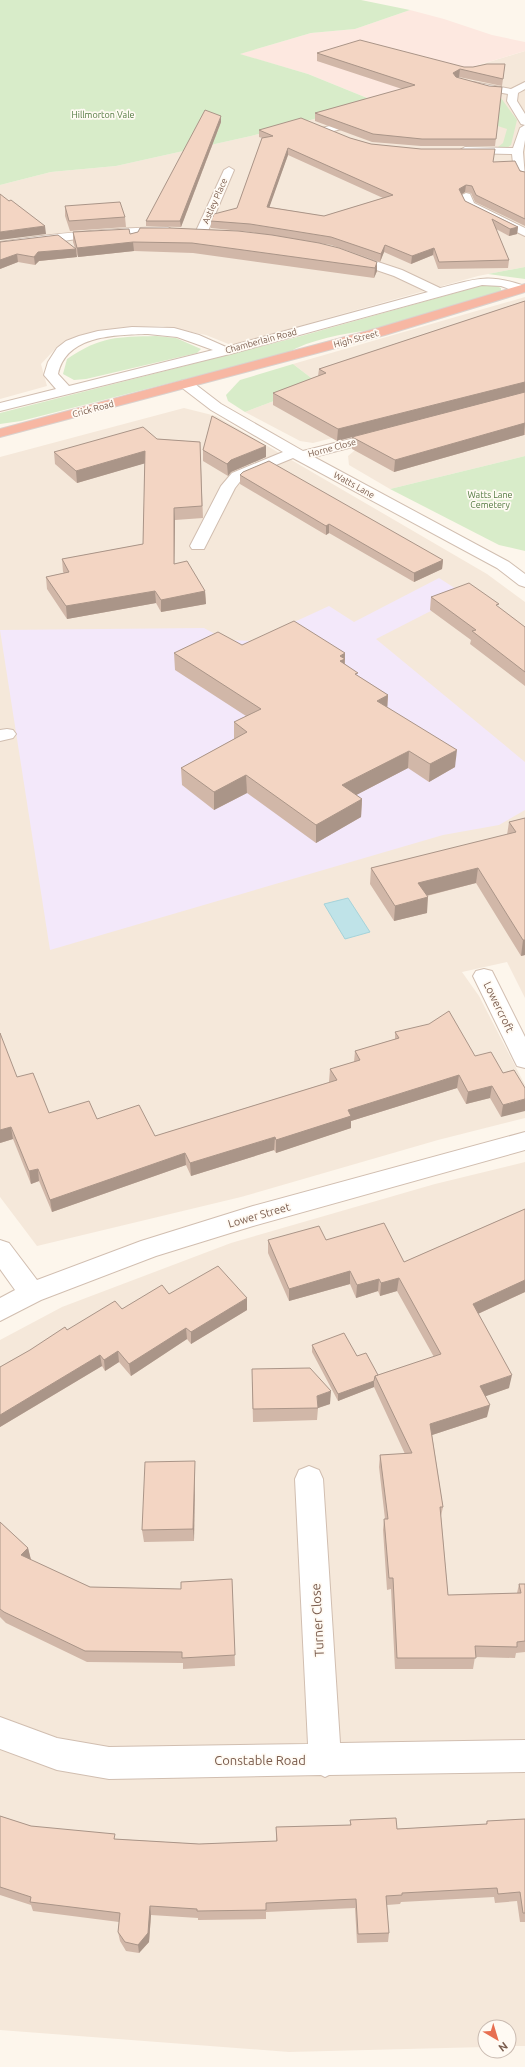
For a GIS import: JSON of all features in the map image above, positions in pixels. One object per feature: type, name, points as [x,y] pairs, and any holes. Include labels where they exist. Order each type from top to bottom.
[{"type":"highway","name":"High Street","points":[[186,384],[380,332],[523,289]]},
{"type":"highway","name":"Crick Road","points":[[0,433],[186,384]]},
{"type":"street","points":[[466,83],[512,92],[525,84]]},
{"type":"street","points":[[512,92],[512,101],[525,122]]},
{"type":"street","points":[[340,136],[322,129],[345,125]]},
{"type":"street","points":[[525,128],[519,138],[516,151],[520,168],[525,175]]},
{"type":"street","points":[[457,150],[516,151]]},
{"type":"street","name":"Astley Place","points":[[202,231],[229,170]]},
{"type":"street","points":[[464,202],[525,232]]},
{"type":"street","points":[[0,246],[50,237],[120,231],[217,232]]},
{"type":"street","points":[[333,251],[381,266],[440,293]]},
{"type":"street","name":"Chamberlain Road","points":[[0,407],[225,351],[482,282],[502,282],[523,289]]},
{"type":"street","points":[[66,391],[51,375],[53,363],[63,350],[86,339],[121,331],[160,331],[198,338],[225,351]]},
{"type":"street","name":"Watts Lane","points":[[186,384],[216,407],[298,454],[502,565],[525,582]]},
{"type":"street","name":"Horne Close","points":[[198,546],[228,486],[237,476],[298,454],[394,432]]},
{"type":"street","name":"Lowercroft","points":[[484,976],[525,1060]]},
{"type":"street","name":"Lower Street","points":[[0,1310],[32,1293],[150,1248],[231,1223],[525,1141]]},
{"type":"street","points":[[0,1250],[32,1293]]},
{"type":"street","name":"Turner Close","points":[[309,1479],[325,1761]]},
{"type":"street","name":"Constable Road","points":[[0,1733],[57,1754],[109,1763],[209,1760],[325,1761],[525,1756]]},
{"type":"shaded area","points":[[410,10],[444,19],[492,35],[525,42],[525,51],[395,90],[377,102],[308,74],[239,54],[311,33],[355,29]]},
{"type":"shaded area","points":[[525,51],[525,267],[478,276],[231,345],[206,335],[162,326],[124,327],[82,335],[56,348],[41,364],[47,386],[0,399],[0,185],[51,172],[116,166],[251,136],[377,102],[395,91]]},
{"type":"shaded area","points":[[525,297],[525,389],[313,443],[300,441],[245,412],[319,384],[293,364]]},
{"type":"shaded area","points":[[525,404],[525,456],[390,489],[349,465],[348,456],[360,446]]},
{"type":"shaded area","points":[[184,408],[216,416],[487,574],[525,602],[525,998],[507,962],[462,972],[479,996],[525,1085],[525,1118],[438,1140],[241,1197],[37,1246],[0,1197],[0,457]]},
{"type":"shaded area","points":[[439,578],[464,594],[376,639],[525,762],[525,810],[499,825],[443,835],[50,950],[0,630],[204,628],[226,640],[253,641],[329,606],[354,622]]},
{"type":"shaded area","points":[[525,1162],[525,2046],[517,2046],[517,2019],[477,2019],[477,2047],[289,2052],[0,2030],[0,1340],[62,1307],[231,1243],[435,1184]]},
{"type":"green space","name":"Hillmorton Vale","points":[[0,0],[361,0],[410,10],[355,29],[311,33],[240,54],[308,74],[377,102],[251,136],[116,166],[51,172],[0,185]]},
{"type":"green space","points":[[501,98],[517,120],[511,145],[507,148],[498,147],[503,143],[507,129],[458,113]]},
{"type":"green space","points":[[525,267],[525,279],[488,274]]},
{"type":"green space","points":[[487,284],[501,288],[501,291],[370,330],[338,335],[306,344],[287,353],[21,421],[0,424],[0,413],[294,338]]},
{"type":"green space","points":[[156,336],[176,338],[201,349],[197,353],[86,379],[74,380],[63,374],[67,359],[90,346],[110,339]]},
{"type":"green space","points":[[293,364],[319,384],[245,412],[228,401],[226,395],[240,380]]},
{"type":"green space","name":"Watts Lane Cemetery","points":[[525,456],[525,551],[499,545],[390,489]]},
{"type":"water","points":[[348,898],[370,932],[345,939],[324,904]]},
{"type":"building","points":[[360,40],[464,67],[487,64],[505,64],[503,79],[460,69],[453,73],[456,77],[489,86],[502,87],[496,139],[422,139],[373,134],[315,113],[415,85],[317,53]]},
{"type":"building","points":[[205,110],[221,116],[180,221],[146,221]]},
{"type":"building","points":[[301,118],[350,138],[371,144],[421,149],[495,149],[493,162],[515,161],[520,171],[525,172],[525,219],[476,195],[472,186],[466,185],[459,189],[465,201],[518,227],[510,229],[492,219],[509,260],[439,262],[434,248],[412,256],[385,245],[381,254],[331,237],[250,224],[211,221],[214,214],[237,208],[262,138],[273,136],[259,130]],"holes":[[[288,148],[393,195],[324,216],[267,207]]]},
{"type":"building","points":[[0,194],[9,201],[11,200],[45,226],[0,232]]},
{"type":"building","points":[[120,202],[125,217],[69,221],[65,206]]},
{"type":"building","points":[[140,228],[238,231],[272,235],[339,248],[377,262],[375,268],[192,243],[133,242],[77,248],[73,232],[129,229],[130,234],[138,232]]},
{"type":"building","points":[[58,235],[76,249],[38,252],[34,257],[17,254],[0,260],[0,242]]},
{"type":"building","points":[[525,301],[525,382],[338,429],[273,393],[326,373],[319,369]]},
{"type":"building","points":[[525,392],[525,423],[395,460],[352,437]]},
{"type":"building","points":[[212,416],[266,446],[231,460],[227,464],[203,450]]},
{"type":"building","points":[[143,427],[157,439],[200,442],[202,506],[174,508],[174,564],[187,561],[205,591],[161,600],[155,591],[66,606],[46,577],[69,572],[62,559],[143,544],[145,451],[76,471],[54,452]]},
{"type":"building","points":[[269,461],[443,560],[414,573],[329,524],[326,526],[240,475],[243,472]]},
{"type":"building","points":[[469,583],[499,604],[496,605],[525,627],[525,672],[472,631],[476,630],[431,597]]},
{"type":"building","points":[[294,621],[345,653],[340,656],[345,659],[340,661],[358,673],[355,674],[388,695],[377,701],[457,750],[430,764],[409,751],[342,785],[362,799],[316,825],[246,775],[214,792],[181,768],[247,732],[234,722],[261,709],[174,653],[218,632],[242,645]]},
{"type":"building","points":[[525,818],[525,940],[523,940],[478,868],[418,883],[428,897],[395,906],[371,868],[516,832],[509,822]]},
{"type":"building","points":[[449,1011],[475,1056],[491,1052],[503,1073],[514,1070],[525,1088],[525,1099],[503,1105],[492,1086],[468,1092],[459,1075],[348,1110],[351,1116],[276,1140],[275,1137],[190,1163],[185,1153],[50,1200],[38,1169],[29,1171],[11,1127],[0,1130],[0,1033],[17,1077],[33,1073],[49,1113],[89,1101],[97,1119],[139,1105],[155,1136],[337,1080],[330,1069],[360,1060],[355,1051],[399,1038],[395,1032],[429,1024]]},
{"type":"building","points":[[525,1209],[525,1280],[473,1304],[512,1375],[480,1386],[490,1405],[430,1424],[443,1507],[440,1507],[448,1595],[521,1593],[519,1584],[525,1584],[525,1641],[517,1642],[517,1647],[475,1646],[476,1658],[397,1658],[393,1578],[389,1578],[384,1519],[388,1519],[380,1455],[412,1453],[375,1376],[441,1354],[399,1278],[381,1283],[379,1279],[357,1285],[350,1271],[289,1289],[268,1240],[319,1226],[326,1240],[384,1223],[404,1262]]},
{"type":"building","points":[[218,1266],[247,1298],[191,1332],[186,1328],[129,1364],[118,1351],[104,1360],[100,1355],[0,1415],[0,1367],[30,1350],[65,1327],[67,1330],[115,1301],[122,1309],[162,1285],[169,1294]]},
{"type":"building","points":[[344,1333],[357,1356],[366,1353],[378,1375],[375,1376],[374,1381],[338,1394],[312,1345]]},
{"type":"building","points":[[310,1368],[331,1391],[317,1396],[318,1408],[253,1409],[252,1369]]},
{"type":"building","points":[[195,1461],[193,1529],[142,1530],[145,1462]]},
{"type":"building","points":[[0,1522],[28,1548],[21,1555],[90,1587],[181,1589],[181,1582],[232,1579],[235,1655],[182,1658],[182,1652],[85,1651],[4,1612],[0,1609]]},
{"type":"building","points":[[0,1816],[31,1826],[115,1834],[114,1839],[199,1844],[277,1841],[276,1827],[351,1825],[350,1820],[396,1818],[397,1829],[487,1824],[487,1821],[525,1819],[525,1913],[523,1913],[520,1892],[498,1894],[497,1888],[402,1893],[402,1895],[386,1896],[389,1933],[358,1934],[356,1899],[266,1903],[266,1910],[197,1911],[197,1909],[150,1906],[148,1933],[138,1945],[125,1942],[118,1932],[120,1913],[30,1902],[31,1897],[0,1887]]}]
